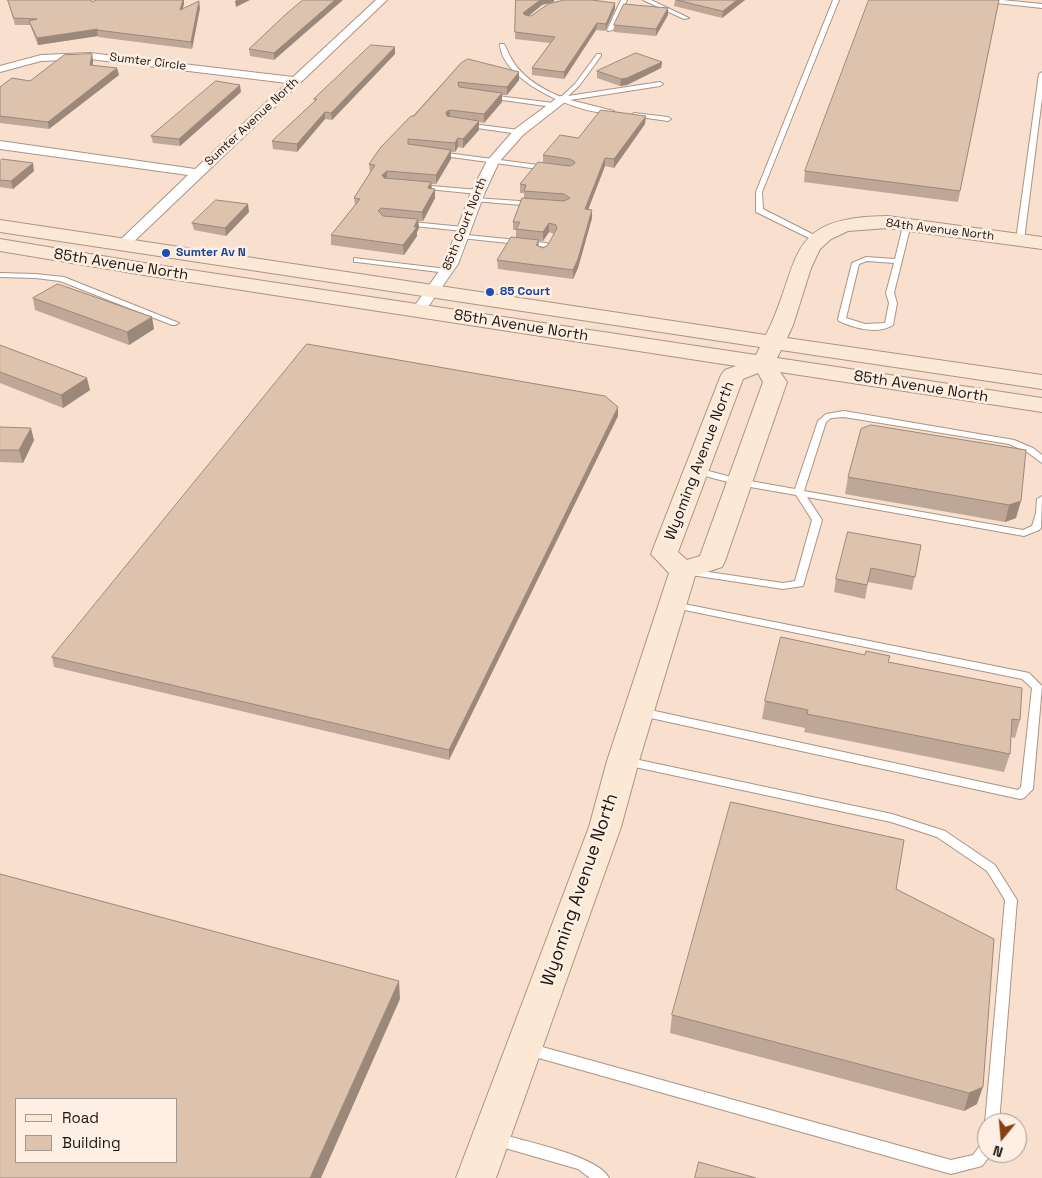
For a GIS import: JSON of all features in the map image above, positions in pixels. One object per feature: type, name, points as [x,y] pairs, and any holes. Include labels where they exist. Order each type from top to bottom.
[{"type":"main road","name":"84th Avenue North","points":[[817,240],[838,228],[863,222],[907,224],[1042,243]]},
{"type":"main road","name":"85th Avenue North","points":[[0,226],[432,292],[1042,405]]},
{"type":"main road","points":[[683,571],[712,562],[775,382],[768,353],[804,262],[817,240]]},
{"type":"main road","name":"85th Avenue North","points":[[0,245],[418,311],[768,353],[1042,382]]},
{"type":"main road","name":"Wyoming Avenue North","points":[[476,1178],[605,827],[638,712],[673,605],[683,571],[664,554],[733,374],[768,353]]},
{"type":"street","name":"Sumter Avenue North","points":[[122,245],[382,0]]},
{"type":"street","name":"Sumter Circle","points":[[0,69],[41,58],[90,56],[296,81]]},
{"type":"street","name":"85th Court North","points":[[418,311],[447,271],[476,196],[493,161],[518,132],[557,102]]},
{"type":"street","points":[[0,145],[198,173]]},
{"type":"lane","points":[[610,30],[624,0]]},
{"type":"lane","points":[[646,0],[686,18]]},
{"type":"lane","points":[[817,240],[759,210],[759,192],[836,0]]},
{"type":"lane","points":[[987,0],[1042,6]]},
{"type":"lane","points":[[502,45],[505,56],[519,74],[557,102],[660,84]]},
{"type":"lane","points":[[557,102],[577,85],[599,55]]},
{"type":"lane","points":[[1020,240],[1042,74]]},
{"type":"lane","points":[[479,96],[557,102],[668,119]]},
{"type":"lane","points":[[460,124],[518,132]]},
{"type":"lane","points":[[429,152],[550,169]]},
{"type":"lane","points":[[414,186],[544,205]]},
{"type":"lane","points":[[394,222],[546,244]]},
{"type":"lane","points":[[898,261],[866,259],[856,263],[842,319],[855,326],[875,329],[889,325],[894,303],[890,293],[898,261],[907,224]]},
{"type":"lane","points":[[542,252],[551,236]]},
{"type":"lane","points":[[357,260],[447,271]]},
{"type":"lane","points":[[0,275],[61,279],[176,323]]},
{"type":"lane","points":[[799,492],[822,421],[829,416],[844,414],[1011,442],[1030,450],[1042,460]]},
{"type":"lane","points":[[697,471],[740,482],[1024,533],[1036,528],[1041,513],[1042,499]]},
{"type":"lane","points":[[683,571],[783,586],[798,584],[817,520],[799,492]]},
{"type":"lane","points":[[638,712],[1020,795],[1027,789],[1036,687],[1025,676],[673,605]]},
{"type":"lane","points":[[623,761],[892,818],[941,834],[991,868],[1011,900],[993,1113]]},
{"type":"lane","points":[[524,1048],[951,1167],[977,1161]]},
{"type":"lane","points":[[491,1138],[582,1164],[602,1178]]},
{"type":"building","points":[[8,0],[91,0],[92,2],[96,0],[183,0],[180,10],[199,1],[191,42],[98,29],[37,38],[29,21],[37,19],[14,18]]},
{"type":"building","points":[[303,0],[335,0],[274,53],[249,49],[285,15]]},
{"type":"building","points":[[516,0],[540,0],[523,13],[531,16],[548,4],[564,0],[592,0],[615,3],[606,24],[597,23],[564,72],[532,68],[555,37],[515,32]]},
{"type":"building","points":[[677,0],[737,0],[723,11]]},
{"type":"building","points":[[869,0],[999,0],[960,191],[805,171]]},
{"type":"building","points":[[624,4],[668,8],[656,29],[614,25]]},
{"type":"building","points":[[371,45],[395,47],[331,113],[325,112],[297,144],[272,141],[317,99],[314,99]]},
{"type":"building","points":[[636,53],[662,62],[621,79],[597,71]]},
{"type":"building","points":[[92,54],[90,65],[117,68],[48,122],[0,116],[0,87],[12,78],[30,81],[64,55]]},
{"type":"building","points":[[468,59],[519,72],[507,87],[458,82],[459,87],[502,93],[484,114],[450,110],[446,112],[447,116],[479,121],[463,139],[458,138],[455,143],[408,139],[408,144],[451,150],[436,175],[387,171],[382,175],[384,178],[431,182],[428,188],[435,189],[422,212],[381,208],[378,211],[383,216],[418,219],[414,227],[417,227],[403,245],[331,235],[360,199],[354,198],[375,165],[369,164],[381,147],[411,116],[414,116],[461,63]]},
{"type":"building","points":[[216,81],[240,85],[179,139],[151,136]]},
{"type":"building","points":[[601,110],[646,116],[614,159],[605,158],[585,209],[592,210],[573,270],[497,260],[511,237],[539,240],[536,245],[543,248],[548,245],[557,228],[556,225],[549,223],[543,232],[516,229],[520,222],[513,222],[522,198],[564,201],[570,198],[564,194],[524,191],[526,185],[520,184],[538,162],[570,166],[574,164],[575,162],[570,159],[543,155],[560,135],[578,138]]},
{"type":"building","points":[[2,159],[33,163],[11,181],[0,180],[0,161]]},
{"type":"building","points":[[216,200],[248,204],[225,228],[192,223]]},
{"type":"building","points":[[58,284],[152,317],[127,332],[33,298]]},
{"type":"building","points":[[307,344],[605,396],[618,407],[449,750],[52,657]]},
{"type":"building","points":[[0,345],[87,378],[61,395],[0,372]]},
{"type":"building","points":[[871,425],[1026,450],[1021,501],[1009,505],[848,477],[861,429]]},
{"type":"building","points":[[0,427],[31,428],[19,450],[0,450]]},
{"type":"building","points":[[848,532],[921,545],[915,577],[871,568],[867,585],[836,579]]},
{"type":"building","points":[[781,637],[865,655],[866,651],[890,656],[888,662],[1022,688],[1020,720],[1012,719],[1010,754],[807,714],[808,710],[765,701]]},
{"type":"building","points":[[731,802],[904,840],[896,889],[994,939],[983,1087],[969,1093],[672,1015]]},
{"type":"building","points":[[0,874],[399,981],[310,1178],[0,1178]]},
{"type":"building","points":[[699,1162],[756,1178],[695,1178]]},
{"type":"place","name":"Sumter Av N","points":[[166,253]]},
{"type":"place","name":"85 Court","points":[[490,292]]}]
